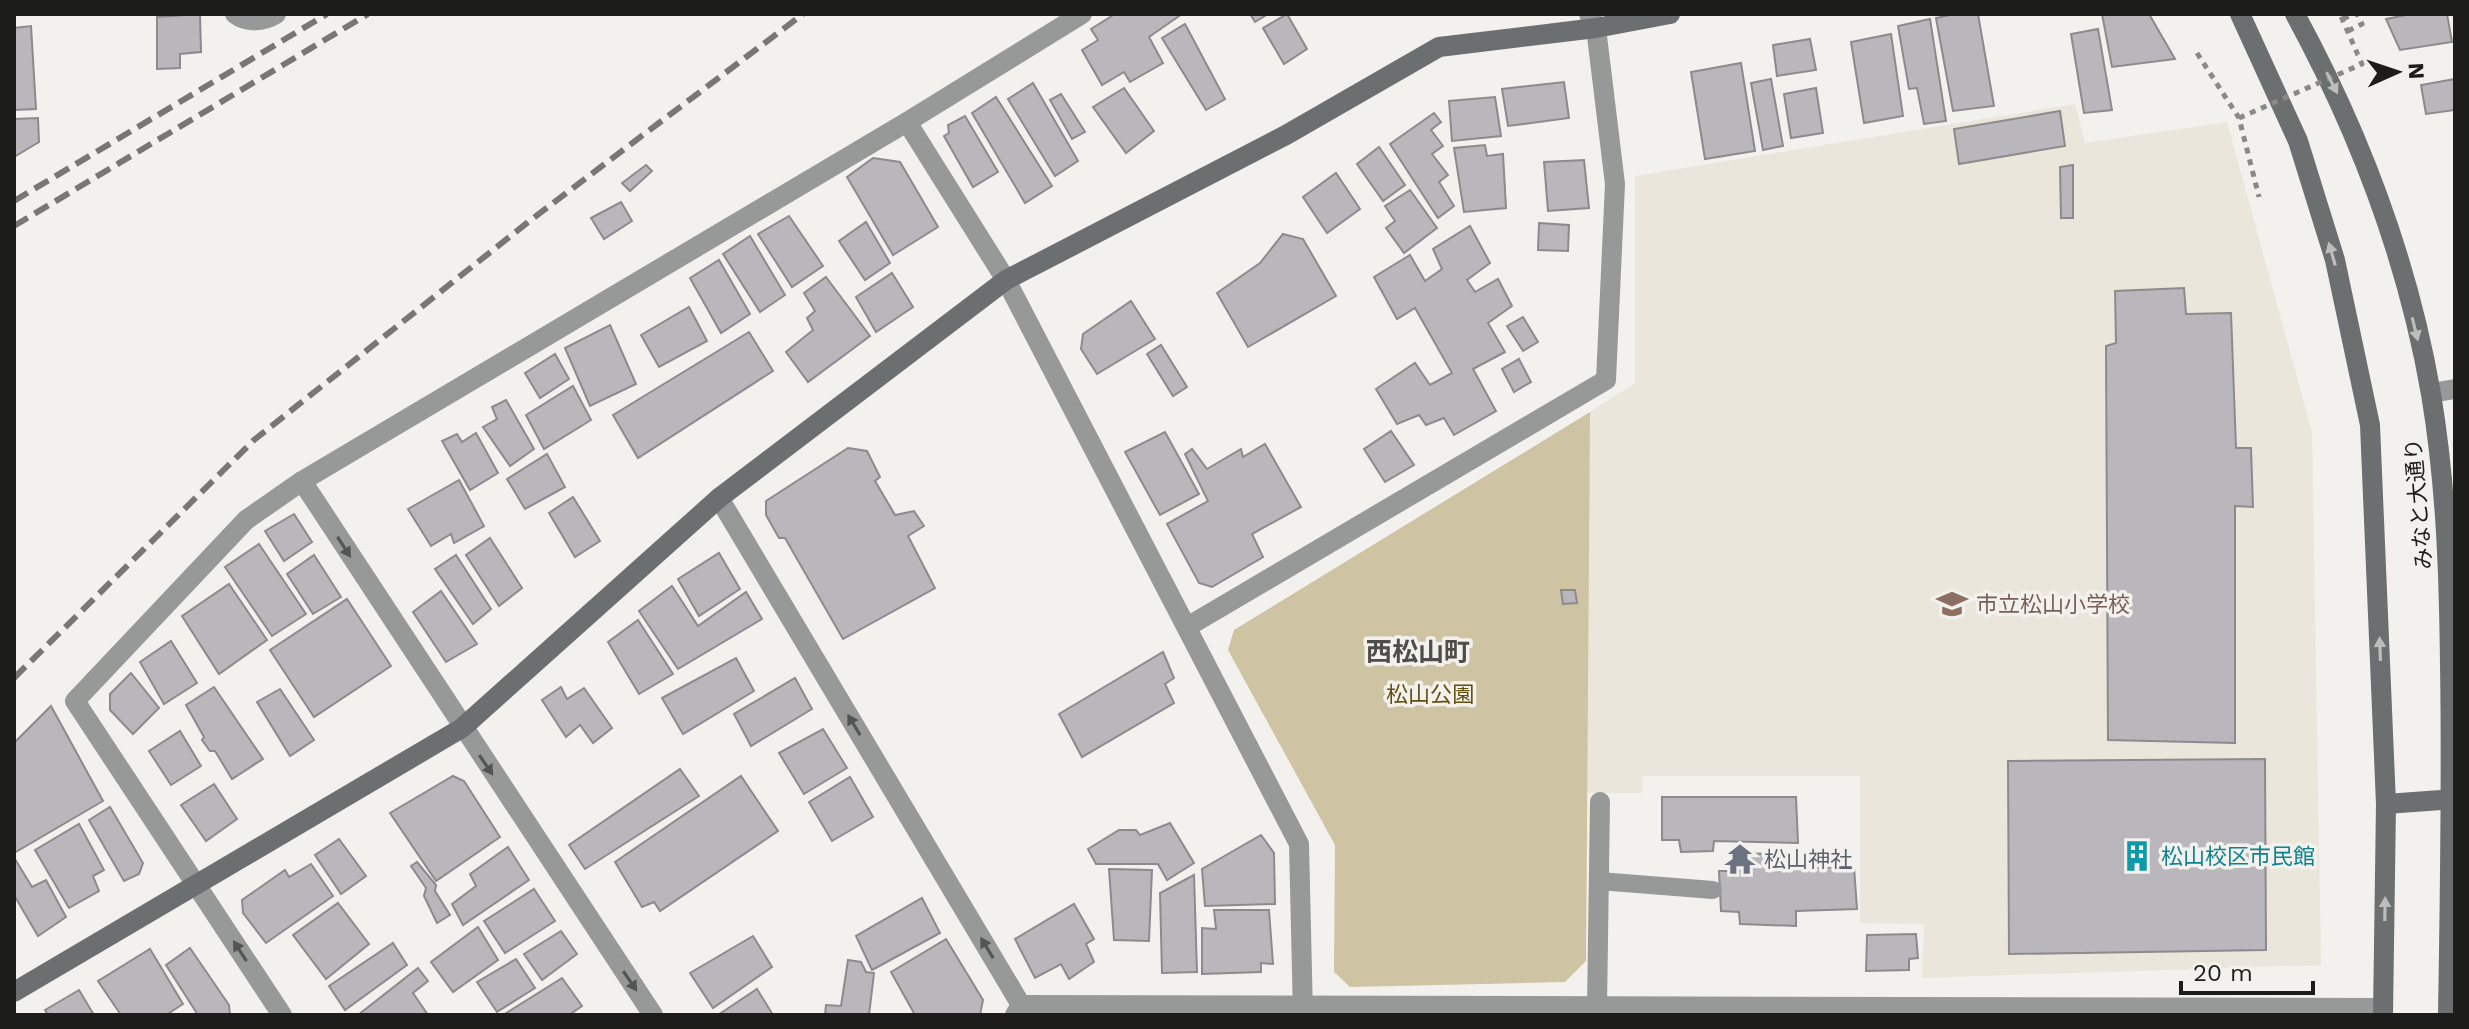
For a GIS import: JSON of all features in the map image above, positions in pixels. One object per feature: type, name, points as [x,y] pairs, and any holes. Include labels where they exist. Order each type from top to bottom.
[{"type":"street","points":[[235,14],[242,19],[266,21],[276,14]]},
{"type":"street","points":[[282,1015],[75,701],[246,520],[302,481],[907,122],[1082,14]]},
{"type":"street","points":[[14,992],[462,728],[719,498],[1006,280],[1286,135],[1439,47],[1592,21],[1670,14]]},
{"type":"street","name":"みなと大通り","points":[[2240,14],[2298,141],[2335,260],[2370,425],[2386,804],[2383,1011]]},
{"type":"street","name":"みなと大通り","points":[[2295,14],[2336,90],[2394,242],[2431,393],[2448,544],[2454,799],[2448,1015]]},
{"type":"street","points":[[1187,627],[1606,380],[1615,184],[1592,21]]},
{"type":"street","points":[[907,122],[1006,280],[1299,844],[1303,1011]]},
{"type":"street","points":[[2431,393],[2455,389]]},
{"type":"street","points":[[302,481],[653,1015]]},
{"type":"street","points":[[719,498],[1018,1010],[1303,1011],[1597,1007],[2383,1011]]},
{"type":"street","points":[[2386,804],[2454,799]]},
{"type":"street","points":[[1597,1007],[1600,802]]},
{"type":"lane","points":[[1599,881],[1713,890]]},
{"type":"path","points":[[2239,118],[2362,64],[2342,14]]},
{"type":"path","points":[[2348,28],[2362,24],[2357,14]]},
{"type":"path","points":[[2197,53],[2239,118],[2259,197]]},
{"type":"shaded area","name":"市立松山小学校","points":[[2075,104],[2085,143],[2227,122],[2312,432],[2321,965],[1922,978],[1924,924],[1860,923],[1860,776],[1643,776],[1642,793],[1585,793],[1590,412],[1635,383],[1635,176]]},
{"type":"green space","name":"松山公園","points":[[1590,412],[1586,961],[1565,982],[1350,987],[1334,972],[1335,845],[1228,650],[1234,630]]},
{"type":"building","points":[[200,14],[201,52],[180,54],[180,68],[157,69],[157,17]]},
{"type":"building","points":[[1115,14],[1182,14],[1149,37],[1163,63],[1130,82],[1124,72],[1102,85],[1082,50],[1098,40],[1091,29]]},
{"type":"building","points":[[1250,14],[1268,14],[1255,22]]},
{"type":"building","points":[[1287,14],[1307,49],[1284,64],[1263,28]]},
{"type":"building","points":[[1978,14],[1994,106],[1953,111],[1936,18]]},
{"type":"building","points":[[2102,14],[2149,14],[2175,59],[2112,67]]},
{"type":"building","points":[[2411,14],[2447,14],[2452,42],[2400,50],[2386,19]]},
{"type":"building","points":[[1930,19],[1946,121],[1924,124],[1917,88],[1909,89],[1898,26]]},
{"type":"building","points":[[1185,24],[1225,99],[1206,110],[1162,38]]},
{"type":"building","points":[[31,26],[36,109],[14,110],[14,28]]},
{"type":"building","points":[[2098,29],[2112,110],[2084,113],[2071,34]]},
{"type":"building","points":[[1891,34],[1903,116],[1864,123],[1851,42]]},
{"type":"building","points":[[1810,39],[1816,70],[1777,76],[1773,45]]},
{"type":"building","points":[[1741,63],[1755,151],[1705,159],[1691,72]]},
{"type":"building","points":[[1771,79],[1783,146],[1763,150],[1751,83]]},
{"type":"building","points":[[2455,79],[2455,110],[2426,114],[2421,85]]},
{"type":"building","points":[[1564,82],[1569,118],[1508,126],[1502,89]]},
{"type":"building","points":[[1033,83],[1078,161],[1055,176],[1008,99]]},
{"type":"building","points":[[1124,88],[1154,131],[1126,153],[1093,107]]},
{"type":"building","points":[[1816,88],[1823,133],[1791,138],[1784,94]]},
{"type":"building","points":[[1061,94],[1085,132],[1072,139],[1050,100]]},
{"type":"building","points":[[996,97],[1052,186],[1025,203],[972,113]]},
{"type":"building","points":[[1495,97],[1501,136],[1452,141],[1449,101]]},
{"type":"building","points":[[2060,111],[2065,146],[1959,164],[1954,129]]},
{"type":"building","points":[[1434,113],[1441,122],[1431,130],[1443,146],[1432,154],[1448,175],[1439,182],[1454,206],[1438,218],[1390,144]]},
{"type":"building","points":[[965,116],[998,172],[973,187],[944,136],[949,133],[948,125]]},
{"type":"building","points":[[38,118],[39,142],[14,157],[14,119]]},
{"type":"building","points":[[1485,145],[1487,156],[1503,154],[1506,208],[1464,212],[1454,148]]},
{"type":"building","points":[[1379,147],[1405,185],[1383,201],[1357,164]]},
{"type":"building","points":[[873,158],[900,162],[938,227],[893,255],[847,177]]},
{"type":"building","points":[[1584,160],[1589,208],[1548,211],[1544,162]]},
{"type":"building","points":[[646,165],[652,171],[630,191],[622,183]]},
{"type":"building","points":[[2073,165],[2073,218],[2061,218],[2060,167]]},
{"type":"building","points":[[1336,173],[1360,209],[1327,233],[1303,197]]},
{"type":"building","points":[[1410,190],[1437,228],[1404,253],[1386,228],[1395,221],[1385,206]]},
{"type":"building","points":[[621,202],[632,221],[604,239],[591,218]]},
{"type":"building","points":[[789,216],[823,266],[792,287],[758,234]]},
{"type":"building","points":[[866,222],[890,263],[865,280],[839,241]]},
{"type":"building","points":[[1539,223],[1569,225],[1568,251],[1538,250]]},
{"type":"building","points":[[1470,226],[1490,263],[1467,280],[1475,292],[1498,279],[1512,306],[1488,323],[1505,352],[1473,369],[1496,411],[1454,435],[1444,418],[1426,425],[1419,415],[1397,424],[1376,389],[1415,363],[1430,385],[1452,373],[1415,308],[1397,319],[1374,277],[1410,255],[1425,281],[1442,269],[1433,249]]},
{"type":"building","points":[[1283,234],[1303,239],[1336,296],[1248,347],[1217,293],[1260,263]]},
{"type":"building","points":[[750,236],[785,295],[760,312],[723,254]]},
{"type":"building","points":[[719,260],[750,314],[721,333],[690,278]]},
{"type":"building","points":[[892,273],[913,307],[876,332],[856,297]]},
{"type":"building","points":[[826,277],[870,336],[808,382],[786,352],[813,330],[807,318],[815,311],[804,293]]},
{"type":"building","points":[[2184,288],[2186,314],[2231,313],[2236,448],[2251,448],[2253,507],[2235,506],[2235,743],[2108,740],[2106,346],[2116,343],[2115,291]]},
{"type":"building","points":[[1131,301],[1155,339],[1097,374],[1081,349],[1083,334]]},
{"type":"building","points":[[689,307],[707,341],[659,367],[641,335]]},
{"type":"building","points":[[1523,317],[1538,342],[1523,351],[1507,326]]},
{"type":"building","points":[[610,325],[636,384],[590,406],[565,348]]},
{"type":"building","points":[[749,332],[773,371],[638,458],[613,415]]},
{"type":"building","points":[[1161,345],[1187,387],[1173,396],[1147,354]]},
{"type":"building","points":[[555,354],[569,379],[540,398],[525,373]]},
{"type":"building","points":[[1519,359],[1531,382],[1514,392],[1502,369]]},
{"type":"building","points":[[573,386],[591,420],[544,449],[526,415]]},
{"type":"building","points":[[506,400],[534,449],[510,466],[483,427],[497,419],[492,407]]},
{"type":"building","points":[[1391,431],[1414,465],[1385,482],[1364,449]]},
{"type":"building","points":[[1165,432],[1199,494],[1160,515],[1125,452]]},
{"type":"building","points":[[476,433],[498,473],[470,490],[442,441],[457,434],[462,442]]},
{"type":"building","points":[[1265,444],[1301,507],[1252,534],[1263,557],[1212,587],[1199,583],[1167,524],[1208,501],[1185,454],[1192,449],[1207,469],[1241,449],[1243,457]]},
{"type":"building","points":[[848,448],[867,451],[880,477],[875,481],[895,515],[914,511],[924,526],[908,536],[935,588],[843,639],[785,538],[779,538],[766,515],[766,501]]},
{"type":"building","points":[[547,454],[565,487],[525,509],[507,479]]},
{"type":"building","points":[[459,480],[484,526],[454,543],[451,534],[431,546],[408,509]]},
{"type":"building","points":[[573,497],[600,541],[575,557],[549,513]]},
{"type":"building","points":[[294,514],[312,542],[284,561],[265,531]]},
{"type":"building","points":[[490,538],[522,588],[499,606],[466,555]]},
{"type":"building","points":[[259,544],[306,614],[272,636],[225,567]]},
{"type":"building","points":[[719,553],[740,589],[699,616],[678,579]]},
{"type":"building","points":[[314,555],[341,597],[313,614],[287,574]]},
{"type":"building","points":[[456,555],[491,609],[473,624],[435,569]]},
{"type":"building","points":[[229,584],[267,640],[219,674],[182,616]]},
{"type":"building","points":[[672,586],[698,626],[746,592],[762,619],[678,669],[639,611]]},
{"type":"building","points":[[1561,590],[1575,590],[1577,603],[1563,604]]},
{"type":"building","points":[[441,591],[477,644],[446,662],[413,612]]},
{"type":"building","points":[[347,599],[391,666],[314,717],[270,650]]},
{"type":"building","points":[[638,620],[673,674],[639,694],[608,642]]},
{"type":"building","points":[[171,641],[197,683],[164,704],[140,662]]},
{"type":"building","points":[[1163,652],[1174,678],[1165,684],[1174,703],[1082,757],[1059,714]]},
{"type":"building","points":[[736,658],[754,691],[683,734],[662,698]]},
{"type":"building","points":[[131,673],[159,708],[133,734],[110,710],[110,694]]},
{"type":"building","points":[[795,678],[812,709],[751,746],[734,714]]},
{"type":"building","points":[[214,687],[263,759],[232,779],[215,751],[210,751],[202,740],[204,737],[186,705]]},
{"type":"building","points":[[561,687],[567,699],[584,688],[612,728],[593,743],[580,725],[566,737],[542,700]]},
{"type":"building","points":[[280,689],[314,740],[290,756],[257,702]]},
{"type":"building","points":[[51,706],[103,801],[14,853],[14,743]]},
{"type":"building","points":[[823,729],[847,768],[804,794],[779,753]]},
{"type":"building","points":[[180,731],[201,766],[171,785],[149,751]]},
{"type":"building","name":"松山校区市民館","points":[[2265,759],[2266,950],[2009,954],[2008,761]]},
{"type":"building","points":[[680,769],[699,796],[585,869],[569,845]]},
{"type":"building","points":[[453,776],[464,781],[500,837],[436,881],[390,813]]},
{"type":"building","points":[[741,776],[778,831],[660,911],[654,902],[642,907],[615,862]]},
{"type":"building","points":[[850,777],[873,817],[832,841],[809,802]]},
{"type":"building","points":[[214,784],[237,819],[206,841],[181,805]]},
{"type":"building","points":[[1662,797],[1796,797],[1798,843],[1714,841],[1713,851],[1681,852],[1679,840],[1662,840]]},
{"type":"building","points":[[110,807],[143,863],[139,874],[124,881],[89,820]]},
{"type":"building","points":[[1170,823],[1194,863],[1167,880],[1158,864],[1096,864],[1088,849],[1119,830],[1136,830],[1140,835]]},
{"type":"building","points":[[79,824],[104,870],[93,876],[99,891],[69,908],[35,850]]},
{"type":"building","points":[[1261,835],[1274,853],[1275,904],[1205,906],[1202,869]]},
{"type":"building","points":[[339,839],[366,876],[341,894],[315,855]]},
{"type":"building","points":[[508,847],[529,880],[463,925],[452,904],[476,886],[470,874]]},
{"type":"building","points":[[1799,853],[1799,868],[1854,867],[1857,909],[1796,911],[1796,926],[1740,924],[1739,912],[1721,911],[1719,871],[1739,871],[1738,854]]},
{"type":"building","points":[[15,859],[32,887],[46,880],[66,917],[38,936],[14,895]]},
{"type":"building","points":[[417,862],[436,885],[435,891],[450,915],[437,923],[424,896],[426,888],[411,866]]},
{"type":"building","points":[[311,864],[333,896],[266,943],[243,913],[242,900],[285,870],[289,877]]},
{"type":"building","points":[[1109,869],[1152,870],[1149,941],[1114,940]]},
{"type":"building","points":[[1194,875],[1197,972],[1162,973],[1160,893]]},
{"type":"building","points":[[534,889],[555,921],[505,953],[484,921]]},
{"type":"building","points":[[922,898],[940,933],[872,970],[856,936]]},
{"type":"building","points":[[338,903],[369,944],[326,979],[293,935]]},
{"type":"building","points":[[1074,904],[1094,939],[1086,944],[1094,962],[1069,979],[1061,964],[1035,978],[1015,939]]},
{"type":"building","points":[[1214,910],[1269,910],[1273,964],[1261,963],[1261,972],[1202,974],[1202,928],[1216,929]]},
{"type":"building","points":[[478,927],[498,960],[453,992],[431,962]]},
{"type":"building","points":[[561,931],[577,954],[542,980],[524,954]]},
{"type":"building","points":[[1916,934],[1918,958],[1909,959],[1909,970],[1866,971],[1867,935]]},
{"type":"building","points":[[753,936],[772,967],[713,1008],[690,973]]},
{"type":"building","points":[[946,939],[983,1000],[980,1015],[915,1015],[891,972]]},
{"type":"building","points":[[393,943],[407,965],[345,1010],[329,986]]},
{"type":"building","points":[[190,948],[229,1005],[230,1015],[198,1015],[166,965]]},
{"type":"building","points":[[150,949],[183,1004],[166,1015],[121,1015],[98,981]]},
{"type":"building","points":[[516,959],[535,988],[497,1012],[477,982]]},
{"type":"building","points":[[848,960],[861,962],[866,972],[874,973],[869,1015],[825,1015],[826,1005],[841,1006]]},
{"type":"building","points":[[418,968],[428,981],[413,993],[428,1015],[358,1015]]},
{"type":"building","points":[[562,978],[582,1006],[569,1015],[503,1015]]},
{"type":"building","points":[[757,989],[773,1015],[718,1015]]},
{"type":"building","points":[[79,990],[94,1015],[48,1015],[45,1010]]},
{"type":"railway","points":[[14,201],[327,14]]},
{"type":"railway","points":[[14,226],[368,14]]},
{"type":"railway","points":[[14,678],[254,440],[532,219],[803,14]]},
{"type":"place","name":"市立松山小学校","points":[[1952,604]]},
{"type":"place","name":"松山校区市民館","points":[[2137,856]]},
{"type":"place","name":"松山神社","points":[[1740,859]]},
{"type":"district","name":"西松山町","points":[[1418,652]]}]
